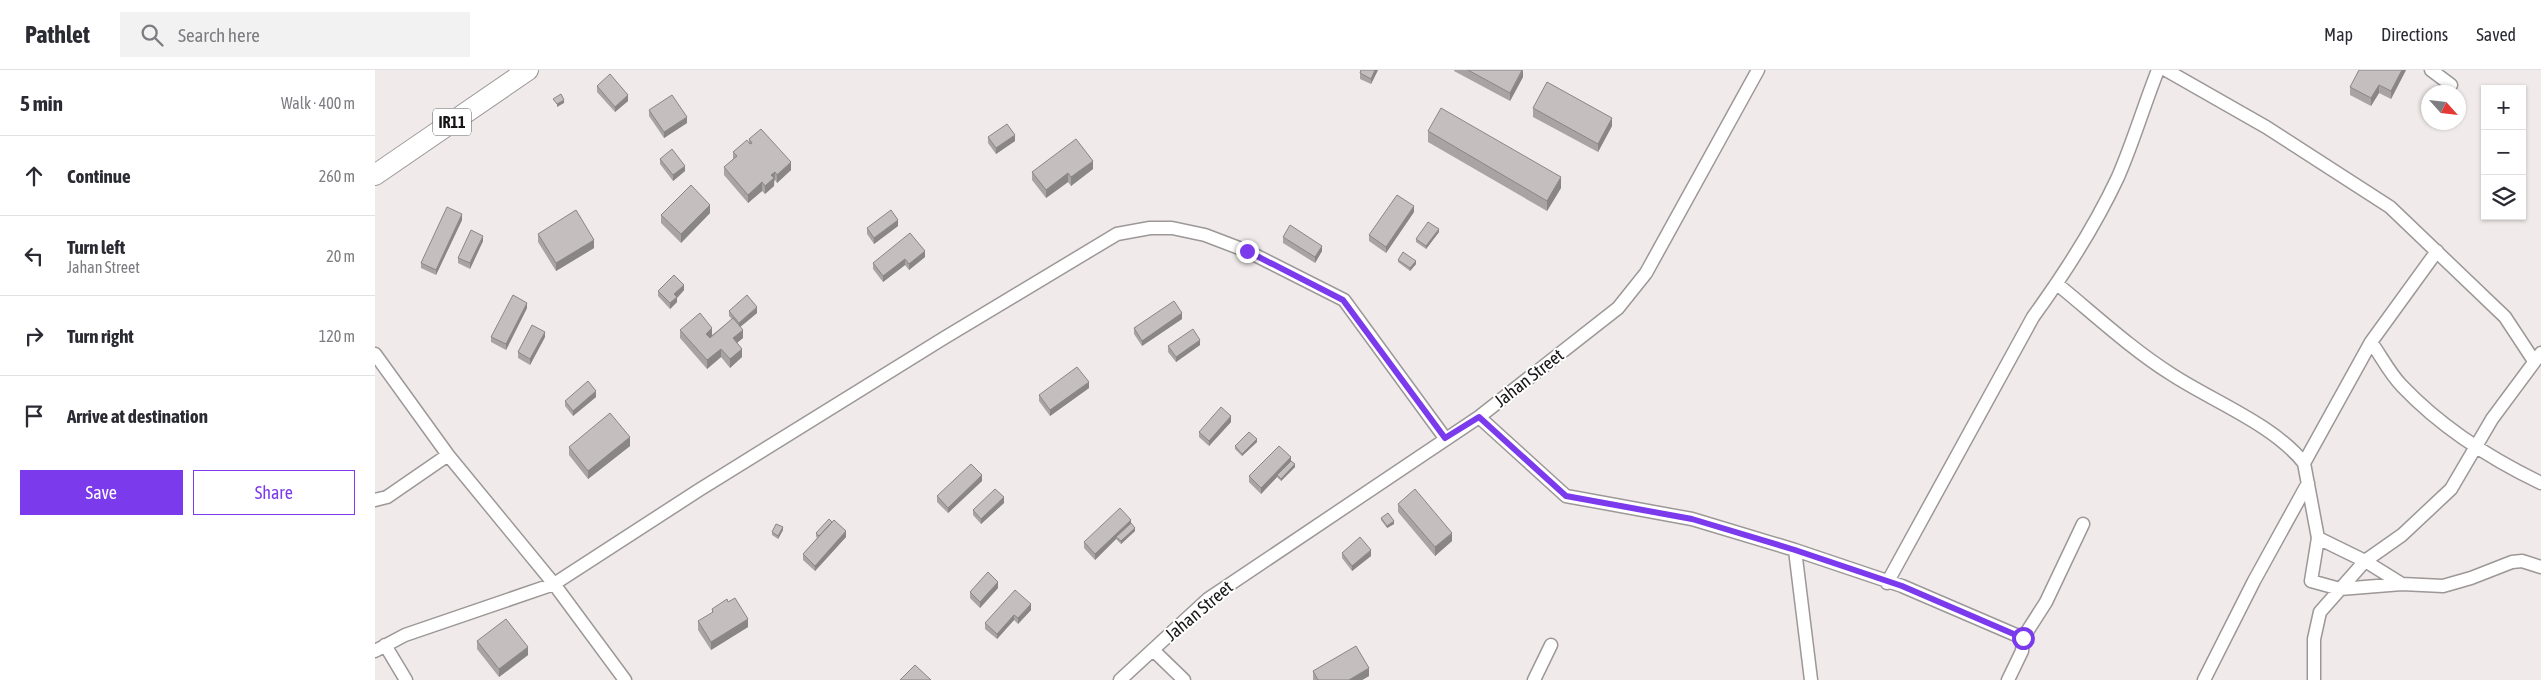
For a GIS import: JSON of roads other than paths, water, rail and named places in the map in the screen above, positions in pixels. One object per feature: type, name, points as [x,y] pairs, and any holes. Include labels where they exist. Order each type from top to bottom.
[{"type":"main road","name":"IR11","points":[[375,174],[528,70]]},
{"type":"street","name":"Jahan Street","points":[[1120,680],[1208,599],[1445,438],[1479,417],[1618,308],[1646,273],[1758,70]]},
{"type":"street","points":[[1887,583],[2033,316],[2057,284],[2118,177],[2157,70]]},
{"type":"street","points":[[2167,70],[2266,127],[2391,207],[2505,317],[2538,357],[2475,446],[2451,489],[2402,535],[2365,561],[2321,612],[2316,627],[2314,680]]},
{"type":"street","points":[[2431,70],[2451,85]]},
{"type":"street","points":[[406,680],[380,648],[405,635],[554,584],[741,464],[1117,234],[1151,228],[1172,228],[1205,235],[1247,251],[1343,300],[1445,438]]},
{"type":"street","points":[[2303,463],[2371,342],[2437,251]]},
{"type":"street","points":[[2057,284],[2169,373],[2261,428],[2296,453],[2303,463],[2318,538],[2311,581],[2340,589],[2403,584],[2443,586],[2471,578],[2512,562],[2522,561],[2541,567]]},
{"type":"street","points":[[2371,342],[2401,386],[2451,429],[2505,466],[2541,483]]},
{"type":"street","points":[[375,354],[448,455],[554,584],[625,680]]},
{"type":"street","points":[[1479,417],[1566,496],[1692,519],[1795,550],[1887,583],[1902,586],[2023,638]]},
{"type":"street","points":[[375,500],[387,497],[448,455]]},
{"type":"street","points":[[2204,680],[2254,581],[2308,483]]},
{"type":"street","points":[[2008,680],[2022,651],[2023,638],[2046,602],[2083,524]]},
{"type":"street","points":[[2318,538],[2365,561],[2403,584]]},
{"type":"street","points":[[1795,550],[1811,680]]},
{"type":"street","points":[[1534,680],[1551,645]]},
{"type":"street","points":[[1153,650],[1184,680]]}]
